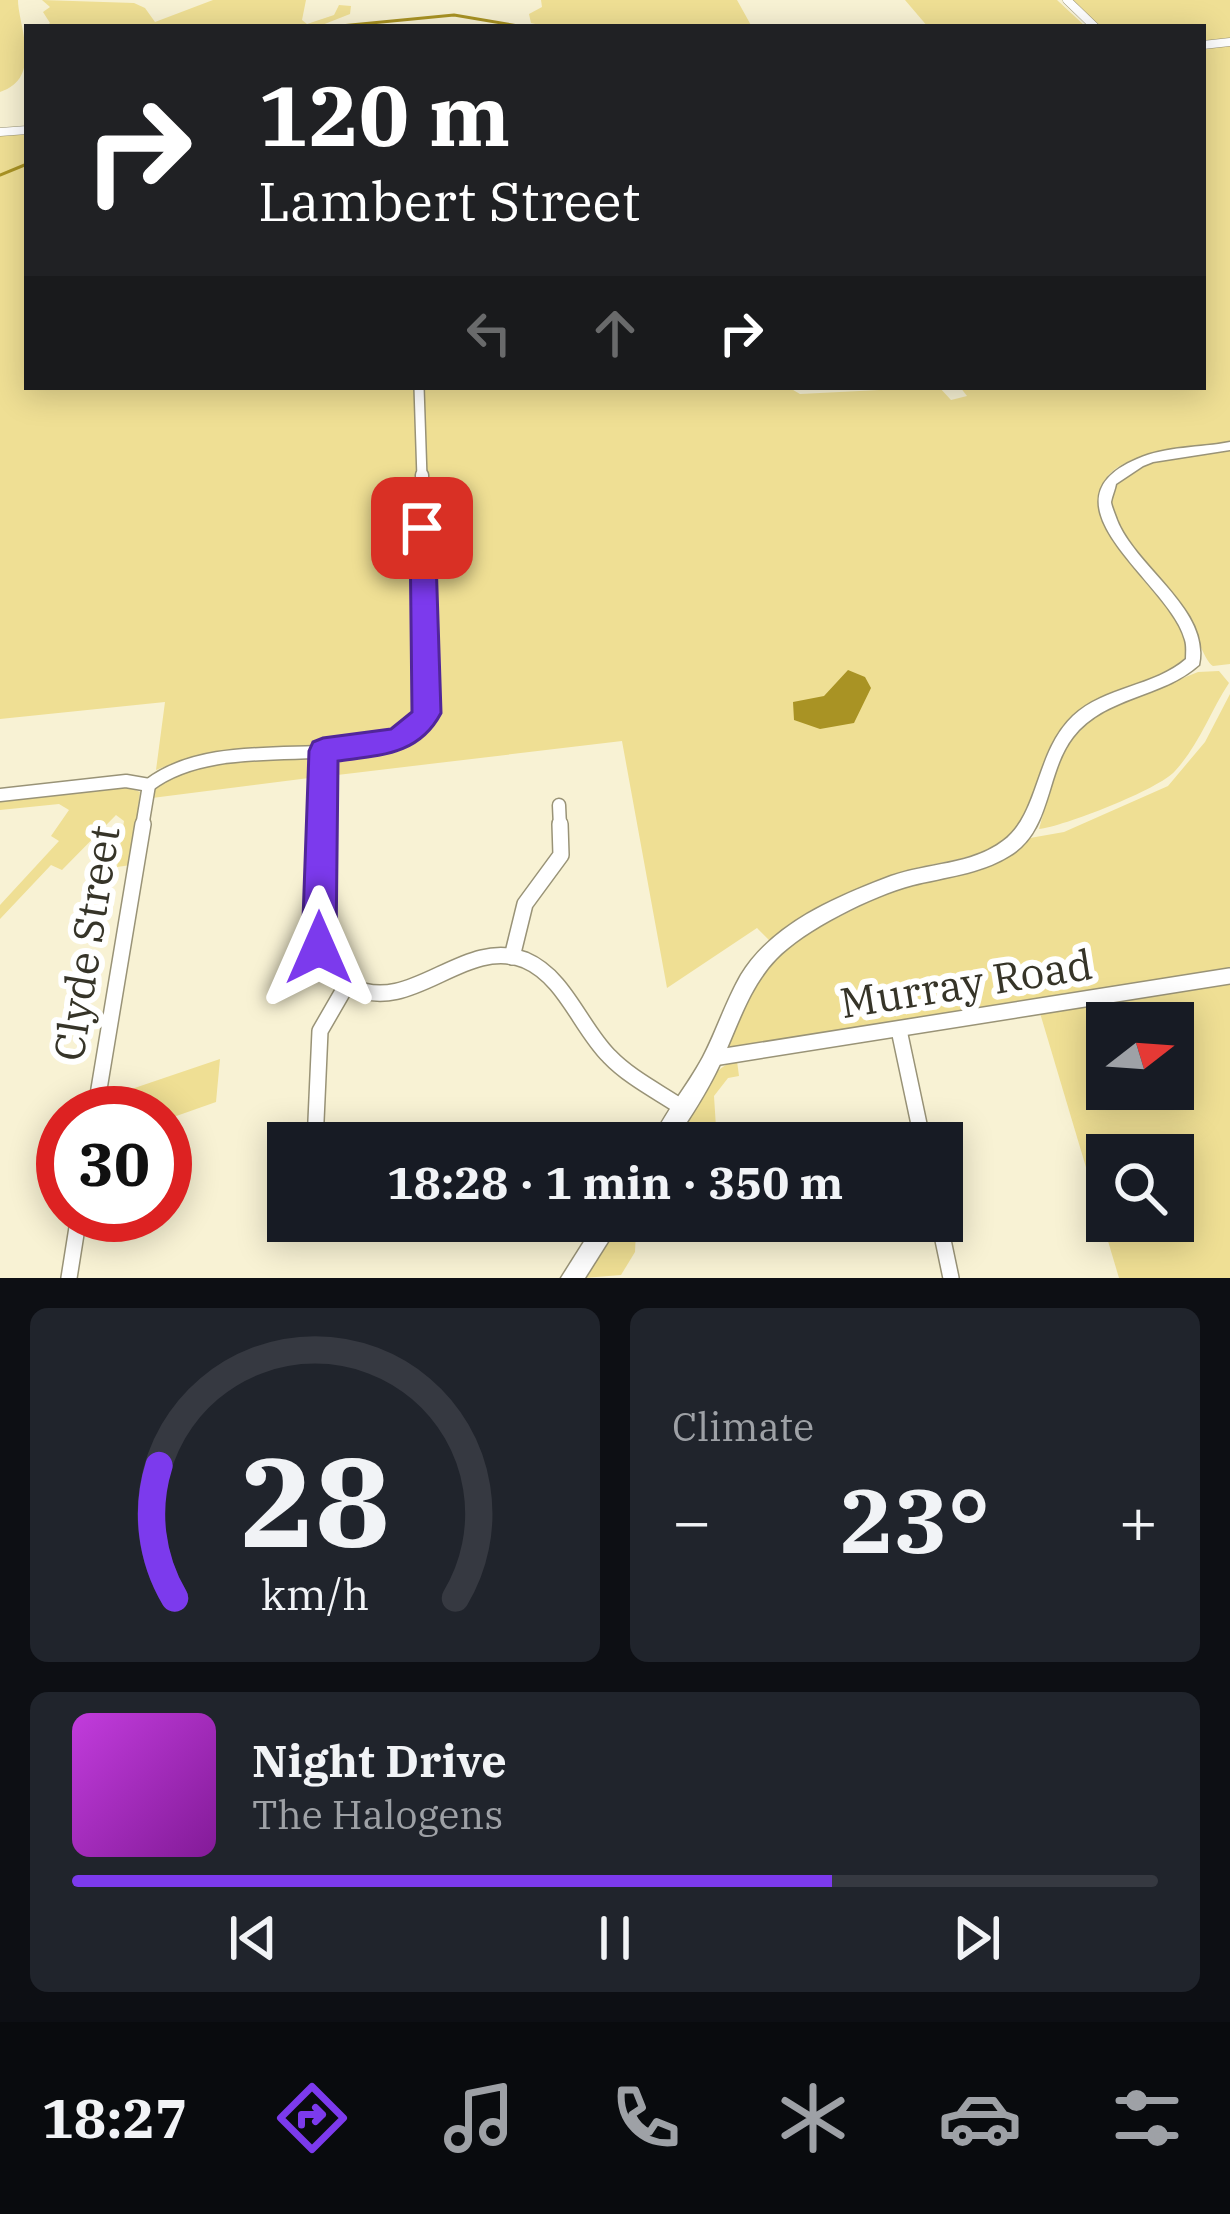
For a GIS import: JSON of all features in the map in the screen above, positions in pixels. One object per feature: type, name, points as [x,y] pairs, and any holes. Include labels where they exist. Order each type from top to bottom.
[{"type":"street","points":[[1066,0],[1092,24]]},
{"type":"street","points":[[0,795],[126,781],[148,785],[164,772],[196,762],[390,742],[417,729],[428,706],[418,390]]},
{"type":"street","points":[[676,1122],[713,1058],[745,988],[780,943],[896,882],[1006,849],[1025,830],[1049,758],[1076,722],[1110,698],[1190,667],[1197,653],[1194,632],[1115,535],[1106,495],[1119,474],[1135,464],[1230,446]]},
{"type":"street","points":[[323,751],[318,936],[328,970],[346,986],[366,994],[398,993],[474,960],[512,956],[546,973],[614,1061],[684,1109]]},
{"type":"street","name":"Clyde Street","points":[[99,1086],[148,785]]},
{"type":"street","points":[[512,956],[524,904],[561,855],[559,805]]},
{"type":"street","name":"Murray Road","points":[[713,1058],[1230,976]]},
{"type":"street","points":[[316,1122],[320,1031],[346,986]]},
{"type":"street","points":[[899,1030],[919,1122]]},
{"type":"street","points":[[69,1278],[75,1242]]},
{"type":"street","points":[[572,1278],[596,1242]]},
{"type":"street","points":[[943,1242],[951,1278]]},
{"type":"shaded area","points":[[0,0],[18,0],[24,66],[13,85],[0,92]]},
{"type":"shaded area","points":[[42,0],[134,3],[145,8],[155,22],[213,0],[306,0],[302,20],[307,24],[49,24],[43,12],[50,7]]},
{"type":"shaded area","points":[[541,0],[737,0],[750,24],[531,23],[529,14],[542,7]]},
{"type":"shaded area","points":[[905,0],[1057,0],[1083,24],[925,24]]},
{"type":"shaded area","points":[[1071,0],[1230,0],[1230,38],[1206,41],[1206,24],[1097,24]]},
{"type":"shaded area","points":[[339,5],[351,6],[350,14],[325,24],[307,24],[334,15]]},
{"type":"shaded area","points":[[1230,43],[1230,442],[1130,461],[1108,476],[1100,497],[1118,545],[1187,632],[1186,657],[1160,675],[1087,706],[1060,730],[1029,809],[1011,835],[985,851],[875,883],[771,942],[757,928],[667,988],[622,741],[329,776],[330,763],[339,755],[403,742],[424,729],[431,718],[423,390],[793,390],[800,394],[942,390],[951,400],[967,396],[962,390],[1206,390],[1206,46]]},
{"type":"shaded area","points":[[24,131],[24,390],[415,390],[423,703],[410,727],[363,743],[216,756],[156,770],[165,702],[0,719],[0,133]]},
{"type":"shaded area","points":[[1230,449],[1230,664],[1213,666],[1179,604],[1121,532],[1113,512],[1113,494],[1123,477],[1146,464]]},
{"type":"shaded area","points":[[848,670],[865,677],[871,688],[854,723],[820,729],[794,720],[793,702],[824,696]]},
{"type":"shaded area","points":[[1219,671],[1229,683],[1191,750],[1166,779],[1110,806],[1039,829],[1061,750],[1099,712],[1198,672]]},
{"type":"shaded area","points":[[1230,694],[1230,971],[728,1049],[727,1040],[773,958],[813,930],[881,896],[1030,838],[1064,832],[1168,786],[1205,742]]},
{"type":"shaded area","points":[[303,756],[316,763],[317,777],[152,798],[175,774],[195,767]]},
{"type":"shaded area","points":[[126,786],[140,792],[131,865],[117,867],[124,821],[116,815],[62,870],[51,865],[0,919],[0,905],[59,841],[51,836],[69,810],[59,804],[0,810],[0,799]]},
{"type":"shaded area","points":[[1230,982],[1230,1278],[1119,1278],[1108,1242],[1194,1242],[1194,1134],[1086,1134],[1086,1167],[1040,1013],[1086,1005],[1086,1110],[1194,1110],[1194,1002],[1107,1002]]},
{"type":"shaded area","points":[[220,1059],[216,1102],[192,1110],[192,1086],[140,1086]]},
{"type":"shaded area","points":[[737,1061],[739,1076],[728,1078],[714,1096],[716,1122],[685,1122],[698,1093]]},
{"type":"shaded area","points":[[606,1242],[635,1242],[621,1275],[584,1278]]},
{"type":"waterway","points":[[361,24],[454,15],[506,24]]},
{"type":"waterway","points":[[0,175],[24,165]]},
{"type":"route","points":[[319,948],[323,751],[396,741],[417,729],[427,713],[422,528]]}]
